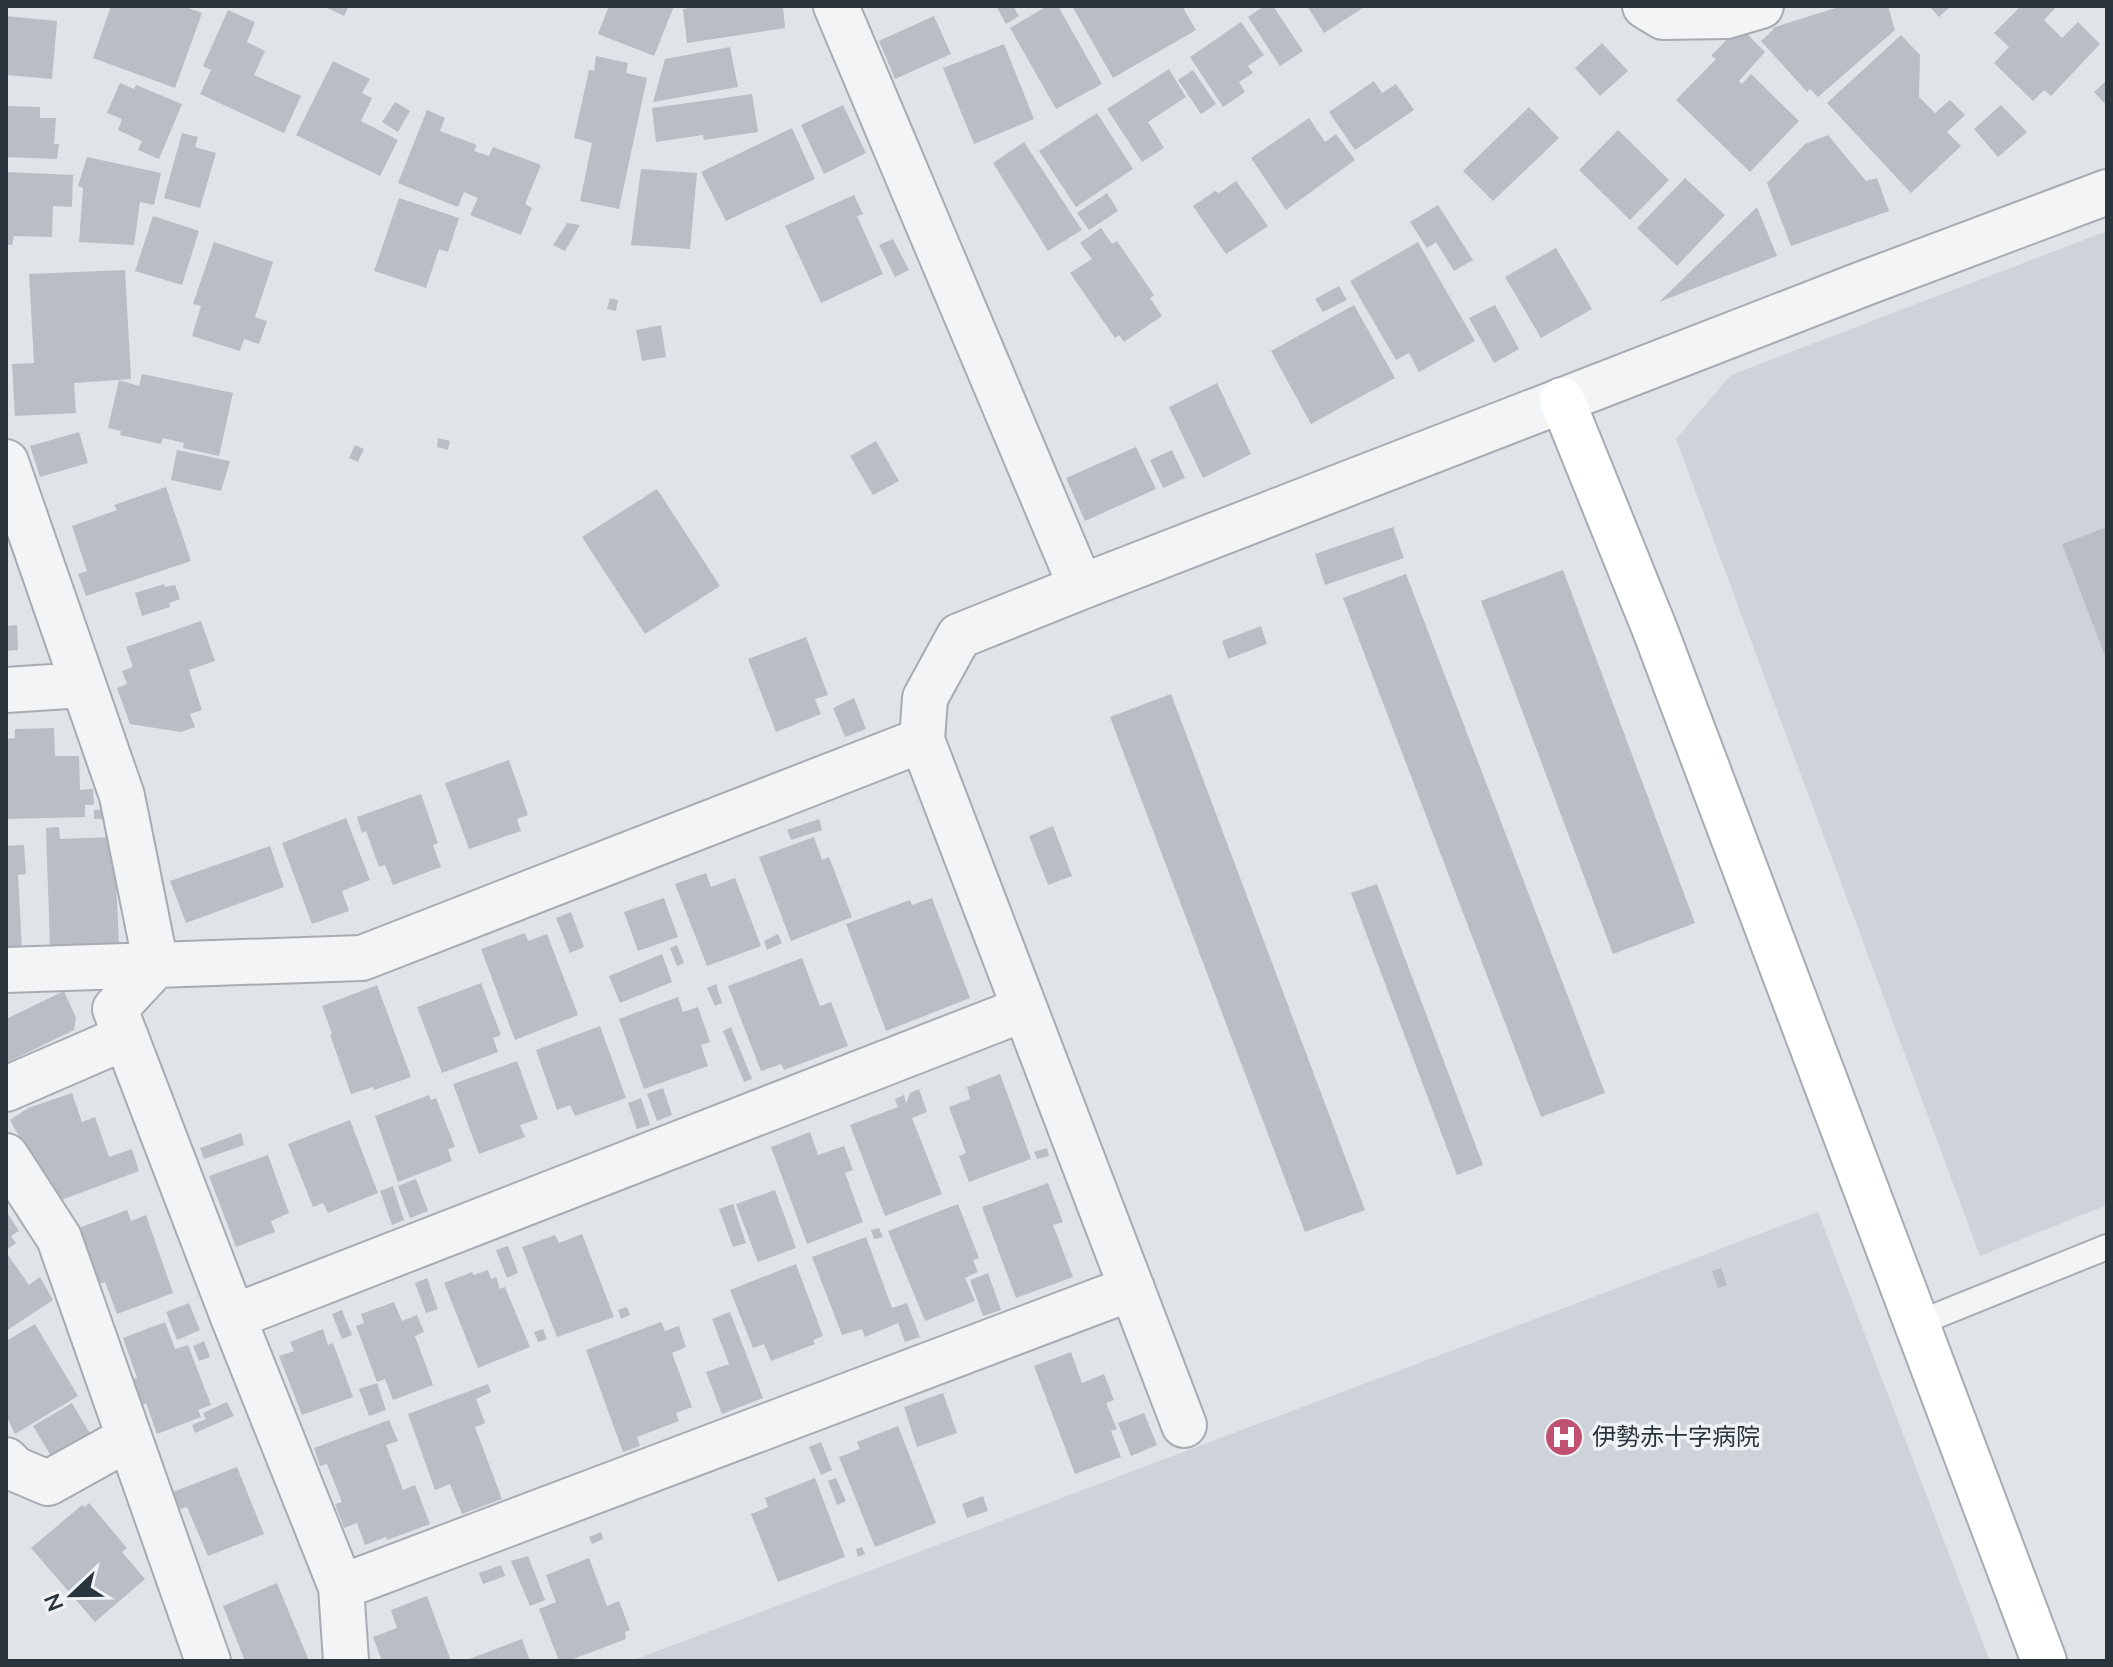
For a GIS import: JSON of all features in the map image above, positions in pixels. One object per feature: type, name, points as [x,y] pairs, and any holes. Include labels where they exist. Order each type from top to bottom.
[{"type":"street","points":[[836,6],[1081,587]]},
{"type":"street","points":[[1645,6],[1663,17],[1727,16],[1761,6]]},
{"type":"street","points":[[1184,1425],[922,740],[925,698],[959,636],[1562,400],[2107,192]]},
{"type":"street","points":[[1562,400],[1655,630],[2044,1661]]},
{"type":"street","points":[[10,485],[122,796],[156,965]]},
{"type":"street","points":[[6,690],[83,685]]},
{"type":"street","points":[[6,970],[362,958],[922,740]]},
{"type":"street","points":[[156,965],[115,1009],[341,1587],[346,1661]]},
{"type":"street","points":[[233,1317],[1024,1009]]},
{"type":"street","points":[[6,1089],[126,1037]]},
{"type":"street","points":[[6,1156],[59,1238],[208,1661]]},
{"type":"street","points":[[341,1587],[1132,1288]]},
{"type":"street","points":[[6,1460],[15,1469],[48,1483],[129,1438]]},
{"type":"lane","points":[[1916,1324],[2107,1247]]},
{"type":"shaded area","points":[[2107,231],[2107,1205],[1980,1256],[1676,439],[1731,375]]},
{"type":"shaded area","name":"伊勢赤十字病院","points":[[1818,1212],[1990,1661],[631,1661]]},
{"type":"building","points":[[111,6],[183,6],[202,13],[175,88],[93,58]]},
{"type":"building","points":[[323,6],[349,6],[344,16]]},
{"type":"building","points":[[609,6],[674,6],[654,56],[598,34]]},
{"type":"building","points":[[699,6],[783,6],[785,28],[687,43],[683,9]]},
{"type":"building","points":[[996,6],[1013,6],[1019,16],[1006,24]]},
{"type":"building","points":[[1047,6],[1058,6],[1102,84],[1056,109],[1010,28]]},
{"type":"building","points":[[1072,6],[1182,6],[1196,30],[1113,78]]},
{"type":"building","points":[[1264,6],[1273,6],[1303,51],[1280,66],[1248,17]]},
{"type":"building","points":[[1307,6],[1366,6],[1324,33]]},
{"type":"building","points":[[1842,6],[1888,6],[1895,30],[1818,97],[1810,89],[1807,92],[1761,41],[1772,28]]},
{"type":"building","points":[[1929,6],[1951,6],[1939,17]]},
{"type":"building","points":[[2021,6],[2057,6],[2044,20],[2062,38],[2078,22],[2100,44],[2051,96],[2044,90],[2033,101],[1994,63],[2009,47],[1994,33]]},
{"type":"building","points":[[228,10],[255,22],[247,42],[265,51],[254,75],[301,96],[284,133],[200,94],[211,70],[203,66]]},
{"type":"building","points":[[6,16],[57,21],[52,79],[6,75]]},
{"type":"building","points":[[934,16],[951,54],[895,79],[879,41]]},
{"type":"building","points":[[1241,22],[1264,55],[1248,66],[1253,73],[1239,82],[1245,92],[1223,107],[1190,57]]},
{"type":"building","points":[[1743,30],[1765,52],[1739,81],[1742,84],[1751,74],[1799,121],[1750,172],[1676,100],[1716,59],[1711,56],[1732,34]]},
{"type":"building","points":[[1901,35],[1920,55],[1919,97],[1935,113],[1950,100],[1965,115],[1947,132],[1961,146],[1911,193],[1827,103]]},
{"type":"building","points":[[1602,43],[1628,71],[1600,96],[1575,68]]},
{"type":"building","points":[[1004,44],[1034,119],[974,144],[943,68]]},
{"type":"building","points":[[730,47],[738,87],[653,102],[665,59]]},
{"type":"building","points":[[596,56],[628,63],[626,73],[647,78],[619,209],[580,201],[592,143],[574,138],[589,70],[594,71]]},
{"type":"building","points":[[333,61],[370,79],[362,93],[372,98],[361,121],[398,140],[380,176],[296,135]]},
{"type":"building","points":[[1169,69],[1186,97],[1148,122],[1164,148],[1142,162],[1107,109]]},
{"type":"building","points":[[1193,70],[1216,104],[1201,114],[1178,80]]},
{"type":"building","points":[[2107,80],[2107,106],[2094,92]]},
{"type":"building","points":[[1374,81],[1382,93],[1396,84],[1414,110],[1355,150],[1329,112]]},
{"type":"building","points":[[120,83],[134,89],[136,85],[182,104],[159,159],[138,150],[142,141],[118,130],[122,119],[107,113]]},
{"type":"building","points":[[752,94],[758,132],[704,140],[703,135],[656,142],[652,108]]},
{"type":"building","points":[[395,102],[410,111],[398,132],[382,122]]},
{"type":"building","points":[[843,105],[866,153],[824,174],[801,125]]},
{"type":"building","points":[[2001,105],[2027,132],[1998,157],[1974,129]]},
{"type":"building","points":[[6,106],[40,107],[40,118],[56,118],[54,144],[59,144],[57,159],[6,157]]},
{"type":"building","points":[[1529,107],[1559,138],[1493,201],[1463,171]]},
{"type":"building","points":[[427,110],[445,118],[440,131],[477,145],[474,151],[489,156],[493,147],[541,165],[525,204],[532,208],[521,235],[470,215],[478,198],[464,192],[458,207],[398,183]]},
{"type":"building","points":[[1097,113],[1133,169],[1076,207],[1039,151]]},
{"type":"building","points":[[1309,118],[1325,142],[1336,134],[1355,160],[1286,210],[1251,158]]},
{"type":"building","points":[[792,128],[815,179],[726,221],[701,172]]},
{"type":"building","points":[[1618,130],[1669,180],[1630,220],[1579,170]]},
{"type":"building","points":[[182,133],[198,137],[195,147],[216,153],[200,208],[164,198]]},
{"type":"building","points":[[1828,135],[1866,181],[1877,178],[1889,211],[1791,246],[1767,183],[1805,144]]},
{"type":"building","points":[[1024,142],[1082,230],[1048,251],[993,163]]},
{"type":"building","points":[[87,157],[161,173],[154,205],[140,202],[134,245],[79,242],[83,188],[78,186]]},
{"type":"building","points":[[641,169],[697,173],[690,249],[631,245]]},
{"type":"building","points":[[6,172],[73,175],[72,207],[53,206],[52,237],[14,236],[12,245],[6,245]]},
{"type":"building","points":[[1685,178],[1725,215],[1677,266],[1637,228]]},
{"type":"building","points":[[1236,181],[1268,226],[1226,254],[1193,206]]},
{"type":"building","points":[[1107,193],[1118,211],[1089,230],[1077,213]]},
{"type":"building","points":[[854,195],[863,214],[857,216],[883,274],[821,303],[785,226]]},
{"type":"building","points":[[399,198],[459,218],[448,252],[439,249],[426,288],[374,271]]},
{"type":"building","points":[[1438,205],[1473,260],[1454,271],[1436,242],[1427,248],[1410,222]]},
{"type":"building","points":[[1757,207],[1777,256],[1659,302]]},
{"type":"building","points":[[153,216],[199,231],[182,285],[135,271]]},
{"type":"building","points":[[567,223],[580,225],[565,251],[553,245]]},
{"type":"building","points":[[1101,228],[1112,244],[1117,241],[1154,295],[1150,298],[1162,316],[1124,342],[1119,335],[1115,338],[1070,273],[1092,259],[1080,243]]},
{"type":"building","points":[[893,239],[909,270],[895,277],[879,245]]},
{"type":"building","points":[[214,242],[273,262],[255,317],[267,321],[259,344],[244,339],[240,351],[192,336],[201,306],[193,304]]},
{"type":"building","points":[[1418,242],[1475,341],[1419,372],[1409,353],[1396,360],[1350,281]]},
{"type":"building","points":[[1556,248],[1592,309],[1541,338],[1505,277]]},
{"type":"building","points":[[125,270],[131,379],[74,383],[76,413],[15,416],[12,364],[34,363],[29,274]]},
{"type":"building","points":[[1339,286],[1347,300],[1323,312],[1315,299]]},
{"type":"building","points":[[610,298],[618,300],[616,311],[607,309]]},
{"type":"building","points":[[1354,305],[1395,378],[1311,424],[1271,351]]},
{"type":"building","points":[[1495,305],[1519,349],[1494,363],[1469,318]]},
{"type":"building","points":[[661,325],[666,357],[642,361],[636,330]]},
{"type":"building","points":[[142,374],[233,393],[219,456],[183,448],[184,443],[163,438],[161,444],[120,435],[121,431],[108,428],[119,380],[139,386]]},
{"type":"building","points":[[1217,383],[1251,454],[1203,478],[1169,407]]},
{"type":"building","points":[[79,432],[88,463],[40,477],[30,446]]},
{"type":"building","points":[[438,438],[450,441],[448,450],[437,447]]},
{"type":"building","points":[[876,441],[899,481],[873,495],[850,456]]},
{"type":"building","points":[[355,445],[364,449],[358,462],[349,458]]},
{"type":"building","points":[[1136,447],[1156,489],[1085,521],[1066,478]]},
{"type":"building","points":[[177,450],[230,461],[221,491],[171,480]]},
{"type":"building","points":[[1172,450],[1185,478],[1163,488],[1150,460]]},
{"type":"building","points":[[166,487],[191,561],[86,596],[78,574],[87,571],[72,526],[117,510],[114,505]]},
{"type":"building","points":[[657,489],[720,586],[645,634],[582,537]]},
{"type":"building","points":[[1393,527],[1404,558],[1325,585],[1315,554]]},
{"type":"building","points":[[2107,527],[2107,661],[2062,544]]},
{"type":"building","points":[[1563,570],[1695,923],[1613,954],[1481,601]]},
{"type":"building","points":[[1406,574],[1605,1093],[1541,1117],[1343,598]]},
{"type":"building","points":[[164,584],[165,587],[175,585],[180,599],[169,603],[170,607],[142,616],[135,593]]},
{"type":"building","points":[[201,621],[215,661],[189,670],[202,710],[190,714],[195,727],[181,732],[130,724],[117,688],[127,684],[122,671],[133,667],[126,647]]},
{"type":"building","points":[[17,625],[18,650],[6,651],[6,626]]},
{"type":"building","points":[[1261,626],[1267,644],[1228,659],[1222,641]]},
{"type":"building","points":[[806,637],[828,695],[815,699],[821,714],[776,732],[748,659]]},
{"type":"building","points":[[1171,694],[1365,1210],[1305,1232],[1110,717]]},
{"type":"building","points":[[854,698],[866,729],[845,737],[833,708]]},
{"type":"building","points":[[54,728],[55,756],[79,756],[80,790],[93,789],[94,805],[85,805],[85,817],[6,819],[6,739],[15,738],[15,729]]},
{"type":"building","points":[[509,760],[528,815],[517,819],[521,831],[469,849],[445,783]]},
{"type":"building","points":[[421,794],[438,843],[433,845],[441,867],[393,885],[385,865],[379,867],[366,831],[362,833],[357,817]]},
{"type":"building","points":[[107,809],[108,819],[94,819],[94,810]]},
{"type":"building","points":[[346,818],[370,880],[342,891],[349,911],[312,924],[282,843]]},
{"type":"building","points":[[819,819],[822,830],[791,840],[787,830]]},
{"type":"building","points":[[1053,826],[1072,876],[1048,885],[1029,836]]},
{"type":"building","points":[[59,827],[60,839],[114,837],[119,944],[50,948],[46,828]]},
{"type":"building","points":[[814,837],[822,860],[829,857],[852,917],[791,941],[759,857]]},
{"type":"building","points":[[24,845],[26,874],[18,875],[22,949],[6,951],[6,846]]},
{"type":"building","points":[[270,846],[284,887],[186,923],[170,881]]},
{"type":"building","points":[[706,873],[711,887],[735,878],[761,946],[707,966],[675,884]]},
{"type":"building","points":[[1377,884],[1483,1165],[1457,1175],[1351,893]]},
{"type":"building","points":[[664,898],[678,937],[638,951],[624,912]]},
{"type":"building","points":[[932,898],[970,998],[886,1031],[846,924],[910,900],[912,905]]},
{"type":"building","points":[[571,912],[584,947],[570,953],[556,918]]},
{"type":"building","points":[[525,933],[528,941],[547,934],[578,1015],[515,1040],[481,949]]},
{"type":"building","points":[[778,934],[782,943],[767,950],[764,941]]},
{"type":"building","points":[[677,945],[684,963],[677,966],[670,948]]},
{"type":"building","points":[[662,954],[672,982],[620,1003],[609,976]]},
{"type":"building","points":[[802,958],[820,1006],[831,1002],[848,1046],[784,1070],[781,1064],[761,1071],[728,986]]},
{"type":"building","points":[[481,983],[501,1035],[493,1038],[498,1052],[442,1073],[417,1007]]},
{"type":"building","points":[[716,984],[722,1003],[715,1006],[707,988]]},
{"type":"building","points":[[377,985],[411,1077],[374,1090],[373,1087],[351,1094],[322,1006]]},
{"type":"building","points":[[64,991],[76,1018],[74,1030],[6,1063],[6,1019]]},
{"type":"building","points":[[678,997],[683,1012],[698,1007],[710,1042],[701,1045],[708,1066],[644,1089],[619,1019]]},
{"type":"building","points":[[600,1026],[626,1098],[575,1116],[570,1105],[557,1110],[536,1050]]},
{"type":"building","points":[[731,1027],[752,1079],[744,1082],[723,1031]]},
{"type":"building","points":[[517,1061],[538,1119],[520,1125],[525,1137],[479,1154],[453,1084]]},
{"type":"building","points":[[1000,1074],[1031,1159],[969,1182],[959,1156],[966,1153],[949,1107],[970,1099],[967,1087]]},
{"type":"building","points":[[663,1088],[672,1115],[657,1121],[647,1094]]},
{"type":"building","points":[[919,1089],[927,1112],[912,1118],[942,1194],[885,1216],[850,1125],[898,1107],[895,1099],[904,1095],[906,1104],[910,1093]]},
{"type":"building","points":[[72,1093],[82,1122],[95,1117],[109,1157],[132,1149],[139,1171],[56,1202],[10,1120],[28,1108]]},
{"type":"building","points":[[429,1095],[431,1100],[436,1098],[455,1147],[448,1149],[452,1161],[398,1182],[375,1116]]},
{"type":"building","points":[[641,1098],[650,1125],[637,1129],[628,1103]]},
{"type":"building","points":[[350,1120],[378,1193],[328,1213],[323,1203],[313,1207],[288,1144]]},
{"type":"building","points":[[810,1132],[818,1155],[844,1146],[853,1170],[845,1173],[863,1222],[807,1244],[771,1147]]},
{"type":"building","points":[[241,1133],[244,1145],[204,1159],[200,1148]]},
{"type":"building","points":[[1047,1148],[1049,1156],[1037,1159],[1034,1152]]},
{"type":"building","points":[[268,1155],[289,1213],[271,1221],[275,1232],[236,1247],[209,1176]]},
{"type":"building","points":[[416,1179],[428,1211],[410,1218],[398,1186]]},
{"type":"building","points":[[1048,1183],[1063,1222],[1053,1225],[1073,1277],[1016,1298],[982,1207]]},
{"type":"building","points":[[393,1186],[404,1220],[392,1225],[380,1191]]},
{"type":"building","points":[[775,1190],[796,1248],[758,1262],[736,1204]]},
{"type":"building","points":[[733,1204],[746,1243],[733,1247],[719,1209]]},
{"type":"building","points":[[958,1204],[979,1258],[973,1260],[978,1272],[965,1278],[975,1301],[925,1321],[888,1231]]},
{"type":"building","points":[[127,1210],[131,1221],[146,1215],[173,1293],[117,1314],[105,1282],[96,1285],[76,1229]]},
{"type":"building","points":[[6,1211],[19,1231],[11,1236],[16,1243],[6,1250]]},
{"type":"building","points":[[879,1228],[883,1237],[874,1239],[871,1230]]},
{"type":"building","points":[[582,1234],[614,1317],[557,1337],[522,1247],[555,1235],[559,1243]]},
{"type":"building","points":[[866,1237],[892,1308],[907,1303],[920,1337],[905,1342],[898,1323],[865,1337],[862,1329],[842,1335],[812,1257]]},
{"type":"building","points":[[508,1246],[518,1273],[507,1278],[496,1250]]},
{"type":"building","points":[[6,1252],[29,1285],[40,1277],[53,1300],[6,1331]]},
{"type":"building","points":[[796,1264],[823,1336],[813,1340],[815,1344],[771,1361],[764,1344],[753,1348],[730,1290]]},
{"type":"building","points":[[1721,1268],[1727,1285],[1718,1288],[1712,1271]]},
{"type":"building","points":[[488,1270],[491,1279],[496,1277],[500,1289],[505,1287],[530,1347],[478,1368],[444,1283],[472,1272],[474,1275]]},
{"type":"building","points":[[988,1273],[1001,1310],[983,1316],[970,1280]]},
{"type":"building","points":[[427,1278],[438,1309],[426,1313],[415,1283]]},
{"type":"building","points":[[394,1302],[402,1321],[417,1315],[424,1332],[415,1336],[433,1385],[393,1400],[385,1379],[377,1382],[356,1326],[364,1323],[361,1314]]},
{"type":"building","points":[[189,1303],[200,1330],[177,1340],[166,1312]]},
{"type":"building","points":[[627,1307],[630,1315],[621,1319],[618,1310]]},
{"type":"building","points":[[342,1310],[352,1335],[342,1339],[332,1314]]},
{"type":"building","points":[[730,1312],[763,1398],[722,1414],[706,1372],[729,1364],[712,1319]]},
{"type":"building","points":[[165,1322],[175,1349],[188,1345],[211,1405],[198,1410],[201,1417],[157,1434],[146,1403],[137,1408],[127,1381],[137,1378],[123,1338]]},
{"type":"building","points":[[661,1322],[665,1331],[679,1326],[686,1347],[672,1353],[692,1407],[676,1413],[679,1421],[637,1437],[640,1446],[623,1452],[586,1350]]},
{"type":"building","points":[[35,1324],[78,1396],[15,1434],[6,1415],[6,1341]]},
{"type":"building","points":[[323,1329],[328,1345],[333,1343],[353,1397],[302,1415],[279,1356],[294,1351],[290,1342]]},
{"type":"building","points":[[543,1329],[547,1339],[538,1342],[534,1332]]},
{"type":"building","points":[[204,1341],[210,1357],[199,1361],[193,1346]]},
{"type":"building","points":[[1071,1352],[1082,1383],[1104,1374],[1114,1400],[1106,1403],[1117,1429],[1111,1431],[1121,1457],[1075,1474],[1034,1366]]},
{"type":"building","points":[[377,1383],[386,1410],[369,1416],[359,1389]]},
{"type":"building","points":[[488,1384],[491,1392],[476,1399],[485,1423],[475,1427],[502,1499],[462,1514],[450,1484],[435,1490],[408,1414]]},
{"type":"building","points":[[943,1393],[957,1433],[917,1447],[904,1407]]},
{"type":"building","points":[[227,1402],[234,1416],[195,1433],[192,1425],[206,1419],[203,1413]]},
{"type":"building","points":[[72,1403],[92,1437],[54,1461],[33,1426]]},
{"type":"building","points":[[1144,1413],[1157,1445],[1131,1456],[1118,1423]]},
{"type":"building","points":[[389,1420],[398,1441],[386,1445],[403,1490],[415,1485],[430,1524],[365,1545],[357,1523],[344,1528],[335,1504],[342,1502],[327,1464],[320,1466],[314,1448]]},
{"type":"building","points":[[898,1426],[936,1523],[875,1547],[839,1457],[860,1449],[857,1442]]},
{"type":"building","points":[[821,1442],[832,1470],[821,1475],[809,1447]]},
{"type":"building","points":[[237,1467],[264,1534],[208,1556],[187,1507],[180,1509],[173,1492]]},
{"type":"building","points":[[815,1478],[845,1557],[778,1582],[751,1514],[768,1507],[765,1498]]},
{"type":"building","points":[[836,1478],[846,1501],[837,1505],[828,1481]]},
{"type":"building","points":[[983,1496],[988,1511],[967,1518],[962,1504]]},
{"type":"building","points":[[89,1503],[127,1548],[122,1552],[145,1579],[95,1622],[31,1548],[82,1505],[85,1507]]},
{"type":"building","points":[[601,1532],[603,1539],[592,1544],[589,1537]]},
{"type":"building","points":[[862,1547],[865,1554],[858,1557],[856,1549]]},
{"type":"building","points":[[528,1556],[545,1600],[530,1606],[511,1561]]},
{"type":"building","points":[[589,1558],[607,1606],[619,1601],[630,1630],[625,1632],[626,1639],[568,1661],[559,1661],[539,1609],[556,1602],[546,1575]]},
{"type":"building","points":[[501,1565],[505,1576],[483,1584],[479,1573]]},
{"type":"building","points":[[277,1583],[309,1661],[245,1661],[223,1606]]},
{"type":"building","points":[[427,1596],[451,1661],[382,1661],[373,1637],[397,1628],[391,1610]]},
{"type":"building","points":[[522,1639],[530,1661],[464,1661]]},
{"type":"place","name":"伊勢赤十字病院","points":[[1564,1437]]}]
